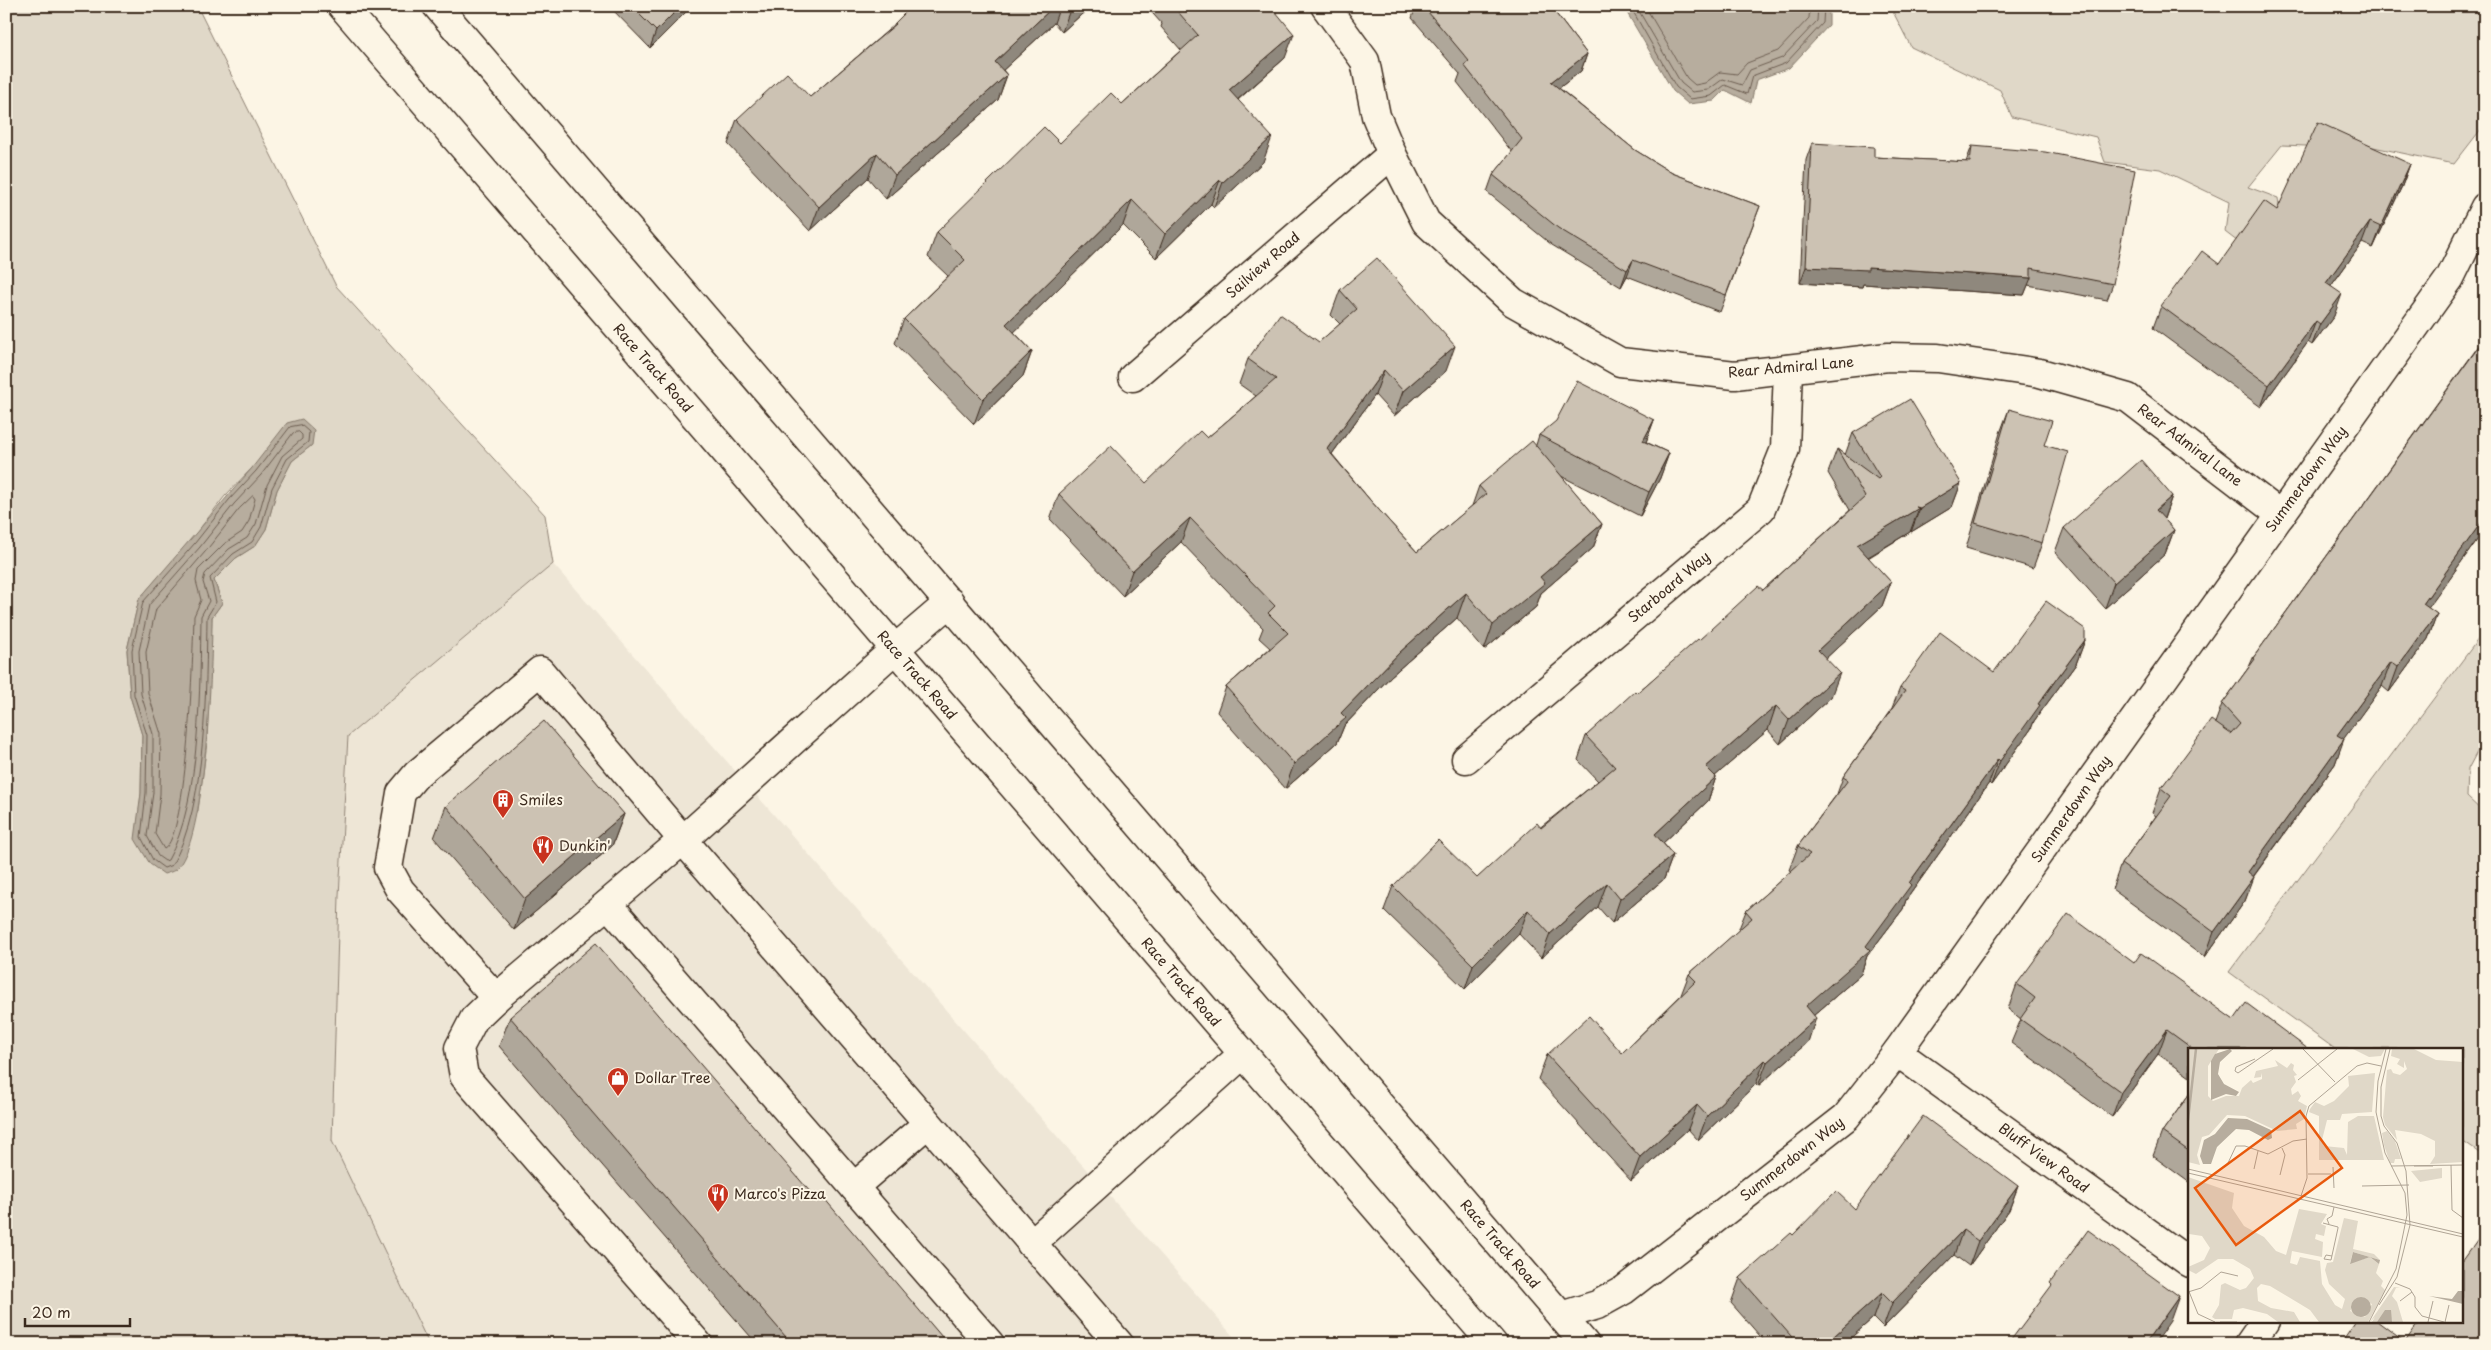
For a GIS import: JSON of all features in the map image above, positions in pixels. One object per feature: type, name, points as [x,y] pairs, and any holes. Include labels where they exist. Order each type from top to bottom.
[{"type":"street","name":"Race Track Road","points":[[342,6],[1493,1344]]},
{"type":"street","name":"Race Track Road","points":[[437,6],[1585,1344]]},
{"type":"street","name":"Rear Admiral Lane","points":[[1325,6],[1366,61],[1376,116],[1392,154],[1426,222],[1513,302],[1620,362],[1735,375],[1888,357],[1938,358],[2040,373],[2128,398],[2281,515]]},
{"type":"street","name":"Sailview Road","points":[[1133,377],[1392,154]]},
{"type":"street","name":"Summerdown Way","points":[[1561,1316],[1597,1305],[1624,1290],[1846,1117],[1897,1052],[2450,278],[2485,207]]},
{"type":"street","name":"Starboard Way","points":[[1466,759],[1761,509],[1785,449],[1788,369]]},
{"type":"street","points":[[698,1344],[464,1076],[459,1048],[474,1019],[496,998],[683,840],[950,602]]},
{"type":"street","points":[[496,998],[400,890],[388,868],[401,793],[417,774],[540,671],[927,1124],[1119,1344]]},
{"type":"street","points":[[608,904],[990,1344]]},
{"type":"street","name":"Bluff View Road","points":[[1897,1052],[2188,1262]]},
{"type":"street","points":[[1031,1244],[1243,1054]]},
{"type":"street","points":[[854,1187],[927,1124]]},
{"type":"street","points":[[2249,1344],[2264,1322]]},
{"type":"shaded area","points":[[6,6],[197,6],[336,286],[545,515],[553,564],[348,736],[339,896],[332,1141],[429,1344],[6,1344]],"holes":[[[312,445],[292,461],[277,490],[266,529],[255,546],[236,558],[214,580],[222,603],[212,617],[207,743],[198,811],[136,839],[141,793],[142,735],[130,696],[127,650],[139,599],[191,540],[225,496],[252,468]]]},
{"type":"shaded area","points":[[1890,6],[2485,6],[2485,124],[2454,164],[2364,145],[2344,157],[2306,146],[2282,145],[2248,187],[2278,198],[2280,214],[2242,245],[2225,232],[2229,202],[2160,169],[2105,162],[2096,137],[2012,117],[2000,90],[1911,47]]},
{"type":"shaded area","points":[[553,564],[1240,1344],[429,1344],[332,1141],[339,896],[348,735]]},
{"type":"shaded area","points":[[2485,630],[2485,737],[2468,769],[2467,797],[2485,814],[2485,1157],[2464,1142],[2464,1048],[2334,1048],[2229,972]]},
{"type":"water","points":[[1625,6],[1829,6],[1829,25],[1789,68],[1756,80],[1751,103],[1725,90],[1714,101],[1688,104],[1673,91],[1626,11]]},
{"type":"water","points":[[302,419],[314,430],[312,445],[292,461],[277,490],[266,529],[255,546],[236,558],[214,580],[222,603],[212,617],[209,710],[201,791],[186,854],[175,870],[164,874],[150,864],[135,839],[141,793],[142,735],[130,696],[127,650],[139,599],[252,468],[287,423]]},
{"type":"building","points":[[631,6],[681,6],[656,31]]},
{"type":"building","points":[[912,6],[1054,6],[995,62],[1007,75],[895,175],[877,153],[819,207],[737,119],[787,73],[810,97],[896,24]]},
{"type":"building","points":[[1173,6],[1271,6],[1294,34],[1229,90],[1272,137],[1223,182],[1220,180],[1165,234],[1132,200],[1006,324],[1032,351],[983,399],[904,319],[965,260],[937,232],[1044,127],[1060,143],[1111,93],[1122,104],[1198,35]]},
{"type":"building","points":[[1423,6],[1550,6],[1587,54],[1551,82],[1635,150],[1672,173],[1760,206],[1726,295],[1633,260],[1627,270],[1558,228],[1493,175],[1522,139],[1464,65],[1469,61]]},
{"type":"building","points":[[2318,122],[2410,164],[2381,227],[2370,222],[2326,283],[2342,294],[2320,324],[2316,321],[2269,385],[2161,306],[2202,251],[2219,264],[2264,201],[2277,210]]},
{"type":"building","points":[[1812,143],[1874,147],[1874,157],[1970,162],[1972,146],[2045,152],[2135,170],[2113,284],[2031,268],[2031,278],[1868,267],[1868,270],[1806,267]]},
{"type":"building","points":[[1377,258],[1455,346],[1403,391],[1384,370],[1327,449],[1370,500],[1417,552],[1486,494],[1479,486],[1532,441],[1602,524],[1540,577],[1545,583],[1493,625],[1466,593],[1400,652],[1341,713],[1346,718],[1294,764],[1226,687],[1288,633],[1268,613],[1275,606],[1190,518],[1132,571],[1059,494],[1111,446],[1146,483],[1200,431],[1207,438],[1276,379],[1248,359],[1280,314],[1319,342],[1357,309],[1340,290]]},
{"type":"building","points":[[2485,338],[2485,517],[2423,604],[2437,614],[2398,667],[2391,662],[2337,735],[2344,739],[2248,872],[2254,877],[2214,932],[2121,864],[2171,796],[2161,788],[2211,720],[2231,734],[2240,724],[2222,704],[2255,659],[2253,658]]},
{"type":"building","points":[[1577,381],[1654,420],[1643,441],[1669,453],[1649,492],[1539,435],[1556,421]]},
{"type":"building","points":[[1910,399],[1961,483],[1920,508],[1916,507],[1919,508],[1857,545],[1891,582],[1818,650],[1840,673],[1789,720],[1776,706],[1706,767],[1716,777],[1655,834],[1673,855],[1620,899],[1607,883],[1550,934],[1528,910],[1473,965],[1393,886],[1438,840],[1477,878],[1537,823],[1541,828],[1615,767],[1586,736],[1635,691],[1637,693],[1699,640],[1758,586],[1763,590],[1865,497],[1837,449],[1878,479],[1880,477],[1853,433]]},
{"type":"building","points":[[2009,409],[2052,421],[2044,445],[2068,452],[2042,543],[1975,523]]},
{"type":"building","points":[[2141,460],[2172,496],[2156,510],[2174,530],[2114,583],[2064,528]]},
{"type":"building","points":[[2046,601],[2085,629],[2085,640],[2038,704],[2040,705],[2000,761],[1998,759],[1909,883],[1911,885],[1866,946],[1870,950],[1806,1006],[1816,1018],[1767,1062],[1765,1060],[1707,1116],[1697,1105],[1640,1157],[1547,1055],[1589,1016],[1622,1053],[1696,981],[1689,974],[1752,918],[1746,911],[1810,854],[1798,846],[1848,780],[1843,777],[1905,691],[1900,688],[1940,632],[1994,672]]},
{"type":"building","points":[[544,721],[624,814],[525,899],[446,806]]},
{"type":"building","points":[[2068,914],[2134,963],[2141,953],[2234,1020],[2246,1003],[2307,1048],[2192,1048],[2167,1030],[2121,1092],[2020,1019],[2035,998],[2017,984]]},
{"type":"building","points":[[596,943],[818,1201],[823,1197],[948,1344],[792,1344],[510,1017]]},
{"type":"building","points":[[2188,1096],[2188,1151],[2162,1132]]},
{"type":"building","points":[[1923,1116],[2018,1186],[1978,1241],[1963,1230],[1892,1303],[1882,1293],[1825,1344],[1798,1344],[1740,1278],[1791,1233],[1793,1235],[1836,1191],[1855,1209]]},
{"type":"building","points":[[2088,1230],[2179,1296],[2145,1344],[2008,1344],[2052,1285],[2050,1283]]},
{"type":"building","points":[[2485,1230],[2485,1344],[2340,1344],[2355,1322],[2378,1322],[2405,1342],[2419,1322],[2464,1322],[2464,1259]]},
{"type":"place","name":"Smiles","points":[[503,819]]},
{"type":"place","name":"Dunkin'","points":[[543,865]]},
{"type":"place","name":"Dollar Tree","points":[[618,1097]]},
{"type":"place","name":"Marco's Pizza","points":[[718,1213]]}]
